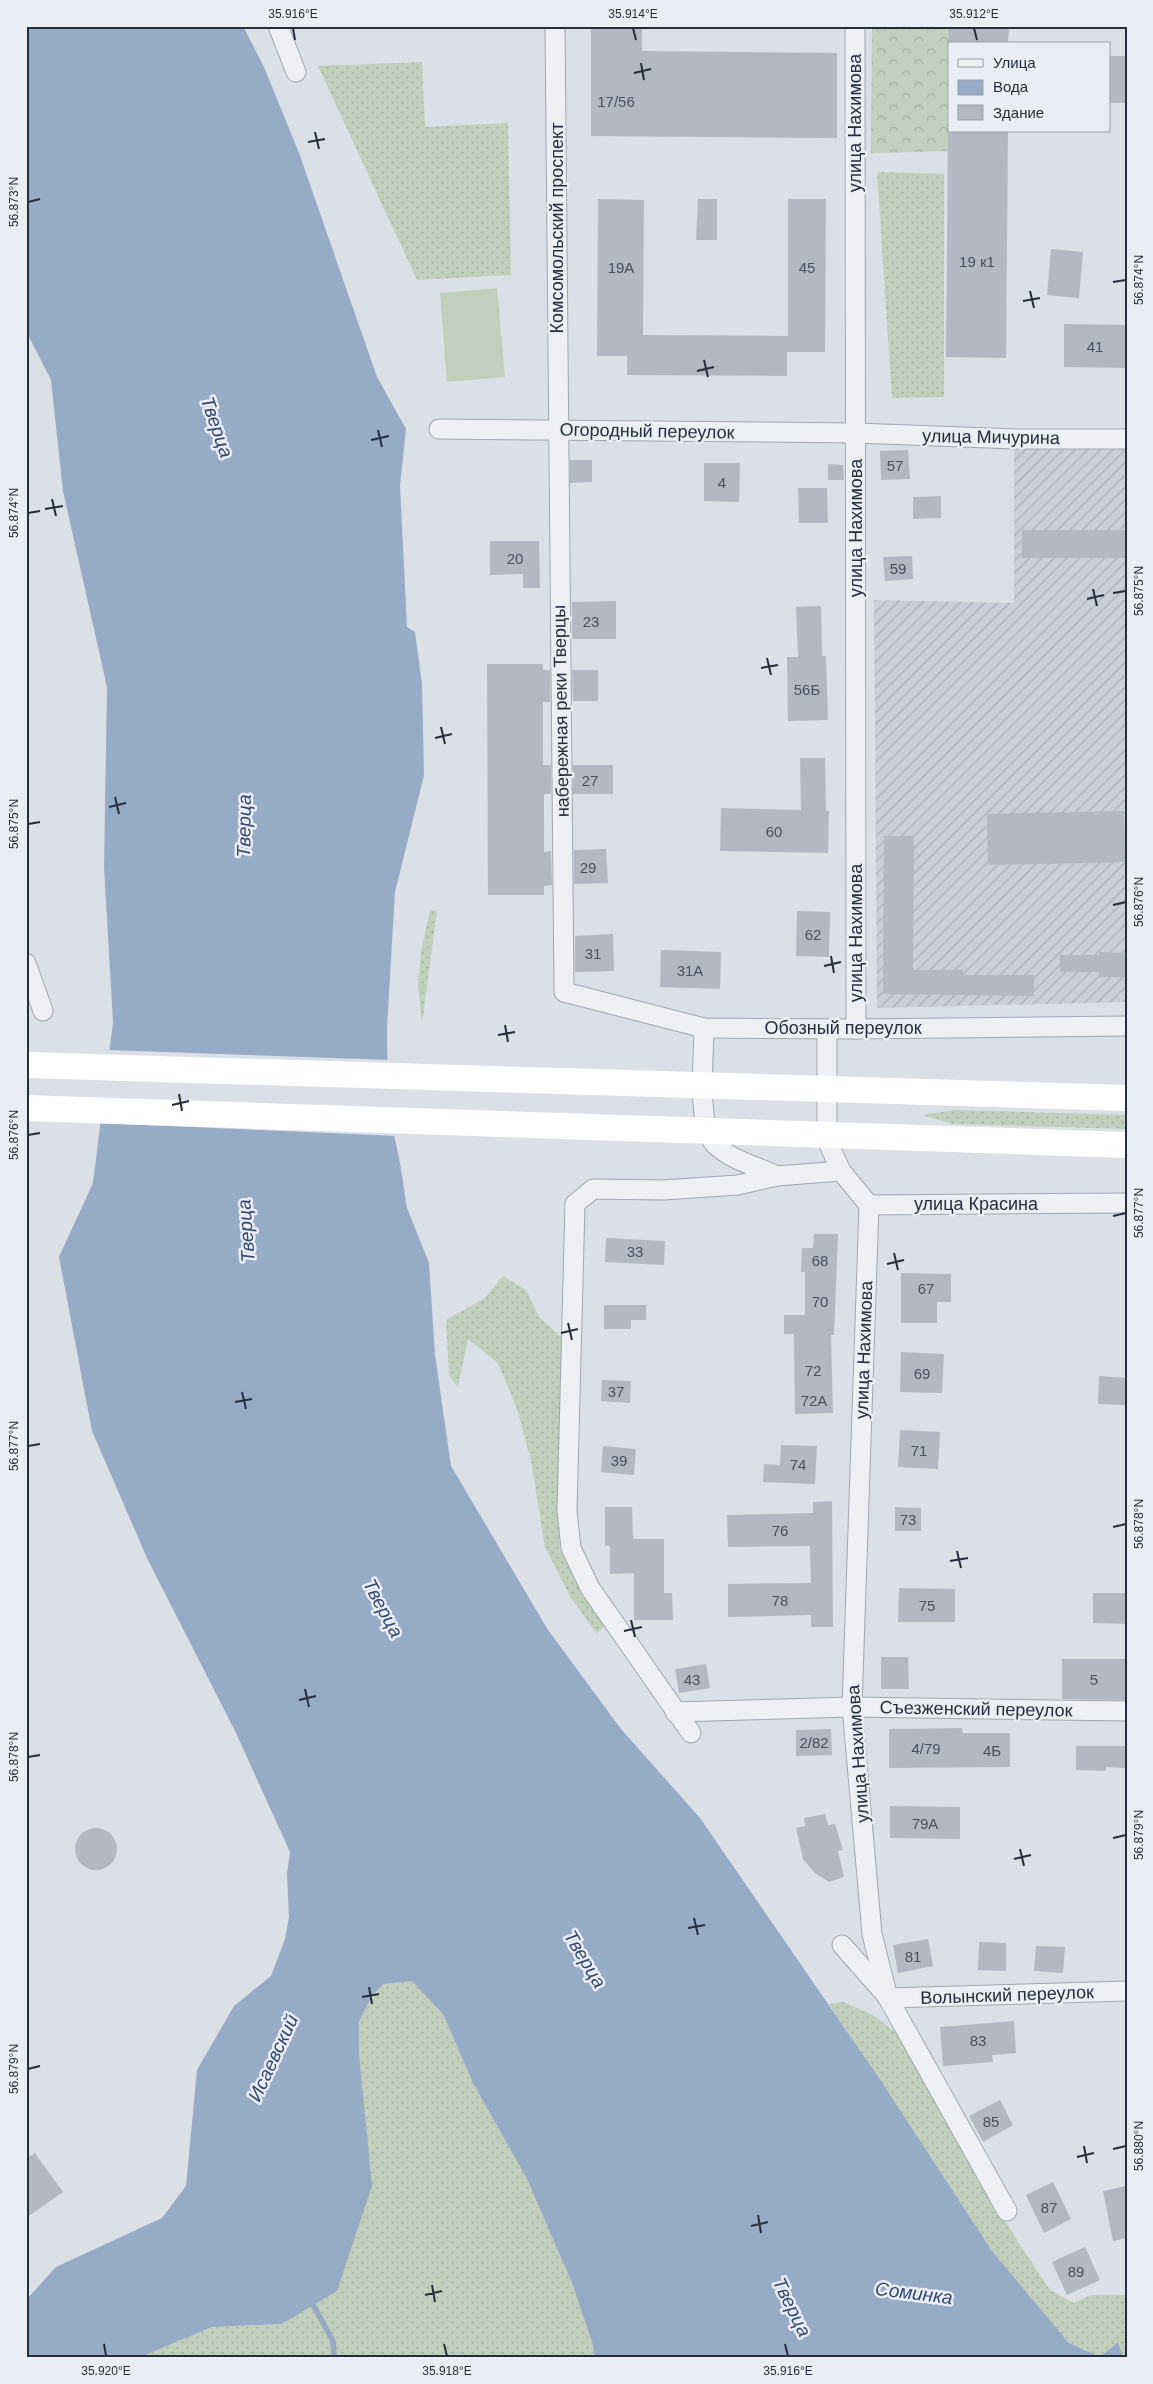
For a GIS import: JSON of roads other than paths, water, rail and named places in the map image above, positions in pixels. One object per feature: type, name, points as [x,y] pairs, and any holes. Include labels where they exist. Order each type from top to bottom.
[{"type":"main road","points":[[26,1065],[1127,1098]]},
{"type":"main road","points":[[26,1108],[1127,1145]]},
{"type":"street","points":[[278,26],[296,72]]},
{"type":"street","name":"Комсомольский проспект","points":[[556,26],[559,430]]},
{"type":"street","name":"улица Нахимова","points":[[855,26],[856,1029]]},
{"type":"street","name":"Огородный переулок","points":[[439,429],[856,433]]},
{"type":"street","name":"набережная реки Тверцы","points":[[559,430],[564,992]]},
{"type":"street","name":"улица Мичурина","points":[[856,433],[1015,439],[1127,439]]},
{"type":"street","points":[[26,963],[43,1011]]},
{"type":"street","name":"Обозный переулок","points":[[564,992],[704,1028],[856,1029],[1127,1026]]},
{"type":"street","points":[[704,1028],[703,1117],[713,1142],[736,1158],[777,1176]]},
{"type":"street","points":[[827,1029],[827,1140],[841,1171],[869,1205]]},
{"type":"street","points":[[691,1734],[590,1588],[571,1548],[567,1511],[575,1204],[593,1189],[662,1190],[720,1186],[777,1176],[841,1171]]},
{"type":"street","name":"улица Красина","points":[[869,1205],[1127,1203]]},
{"type":"street","name":"улица Нахимова","points":[[869,1205],[852,1707],[872,1934],[888,1998],[1008,2211]]},
{"type":"street","name":"Съезженский переулок","points":[[675,1712],[852,1707],[1127,1711]]},
{"type":"street","points":[[842,1945],[888,1998]]},
{"type":"street","name":"Волынский переулок","points":[[888,1998],[1127,1991]]},
{"type":"water","points":[[26,26],[243,26],[264,67],[299,153],[377,377],[406,429],[400,486],[407,627],[415,632],[422,684],[424,775],[395,892],[387,1027],[388,1105],[407,1208],[429,1263],[435,1355],[451,1466],[548,1630],[621,1729],[700,1818],[879,2078],[992,2251],[1069,2343],[1100,2357],[1118,2342],[1123,2358],[595,2358],[592,2342],[572,2283],[527,2179],[473,2083],[443,2014],[412,1981],[384,1984],[373,1994],[359,2022],[359,2054],[372,2186],[337,2291],[282,2324],[212,2327],[138,2358],[26,2358],[26,2300],[56,2267],[162,2218],[186,2186],[197,2070],[234,2006],[271,1976],[285,1939],[289,1917],[287,1874],[290,1852],[236,1733],[147,1558],[92,1431],[59,1257],[93,1183],[113,1022],[104,867],[107,687],[63,491],[51,380],[26,331]]},
{"type":"waterway","points":[[310,2299],[333,2341],[334,2358]]},
{"type":"water label","name":"Тверца","points":[[217,427]]},
{"type":"water label","name":"Тверца","points":[[244,826]]},
{"type":"water label","name":"Тверца","points":[[246,1231]]},
{"type":"water label","name":"Тверца","points":[[383,1608]]},
{"type":"water label","name":"Тверца","points":[[585,1959]]},
{"type":"water label","name":"Исаевский","points":[[273,2058]]},
{"type":"water label","name":"Соминка","points":[[914,2293]]},
{"type":"water label","name":"Тверца","points":[[792,2307]]}]
